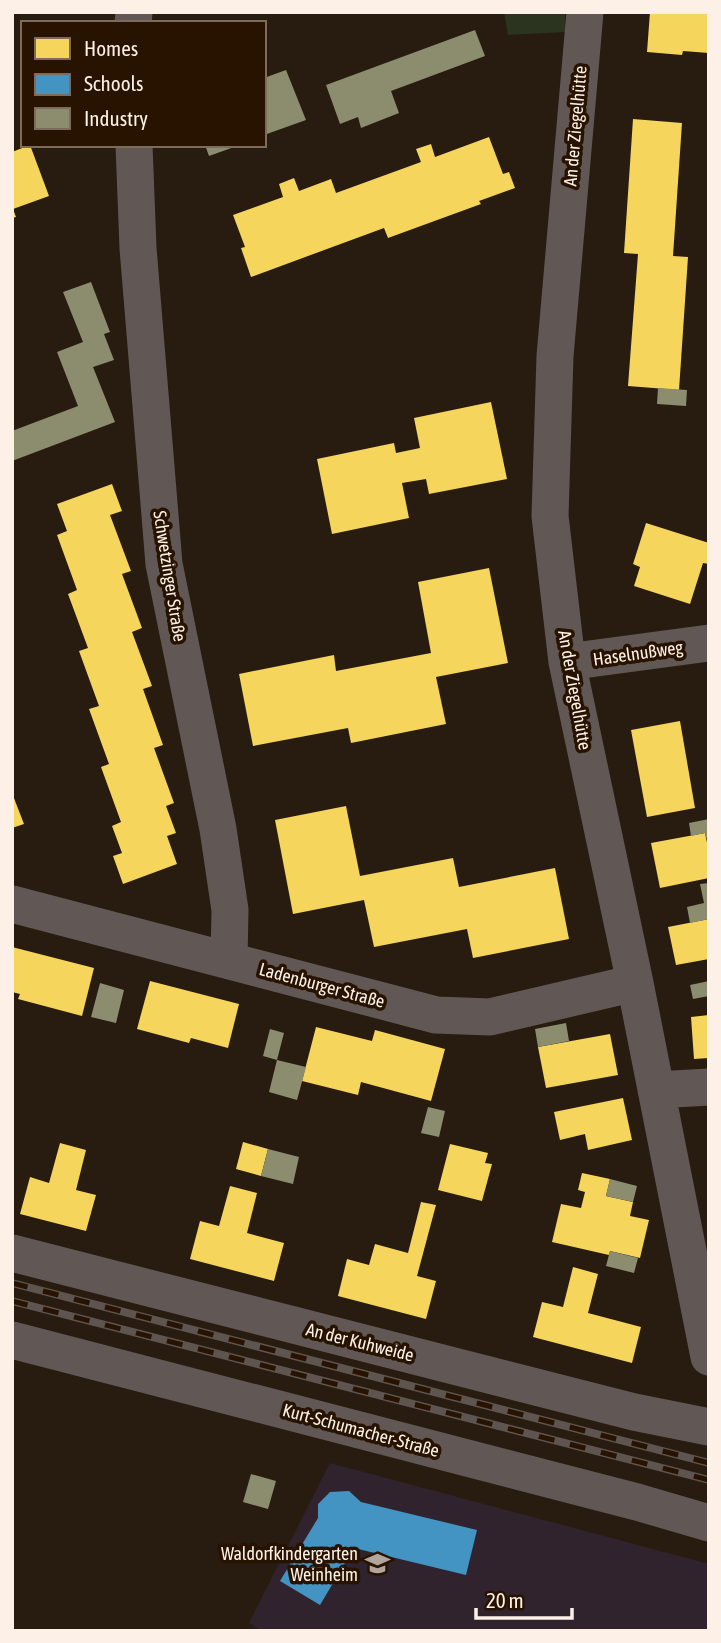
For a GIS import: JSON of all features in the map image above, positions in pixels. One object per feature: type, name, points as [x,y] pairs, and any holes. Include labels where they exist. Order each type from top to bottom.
[{"type":"street","name":"An der Ziegelhütte","points":[[585,12],[555,356],[550,516],[567,662],[635,983],[709,1357]]},
{"type":"street","name":"Schwetzinger Straße","points":[[134,147],[138,248],[164,564],[218,829],[230,910],[229,960]]},
{"type":"street","name":"Haselnußweg","points":[[567,662],[709,643]]},
{"type":"street","name":"Ladenburger Straße","points":[[12,904],[436,1014],[490,1017],[635,983]]},
{"type":"street","points":[[656,1090],[709,1087]]},
{"type":"street","name":"An der Kuhweide","points":[[12,1253],[634,1412],[709,1427]]},
{"type":"street","name":"Kurt-Schumacher-Straße","points":[[12,1340],[709,1522]]},
{"type":"shaded area","points":[[330,1463],[709,1564],[709,1631],[262,1631],[249,1623]]},
{"type":"green space","points":[[504,12],[565,12],[565,32],[508,35]]},
{"type":"building: Homes","points":[[650,12],[709,12],[709,53],[683,51],[682,55],[647,52]]},
{"type":"building: Homes","points":[[633,119],[682,123],[673,256],[688,257],[679,390],[628,386],[638,254],[624,253]]},
{"type":"building: Homes","points":[[489,137],[503,174],[509,172],[515,188],[479,201],[481,204],[388,238],[384,228],[251,277],[241,248],[245,247],[233,215],[283,197],[279,184],[294,178],[299,191],[331,179],[336,193],[421,162],[416,149],[431,144],[435,157]]},
{"type":"building: Homes","points":[[31,147],[49,196],[13,209],[16,217],[12,218],[12,152]]},
{"type":"building: Homes","points":[[491,402],[507,479],[429,494],[426,479],[402,483],[409,518],[332,534],[317,459],[394,443],[396,453],[420,448],[414,418]]},
{"type":"building: Homes","points":[[112,484],[122,511],[110,515],[131,571],[122,574],[142,628],[132,632],[152,686],[143,689],[163,745],[154,748],[174,803],[166,806],[176,833],[167,836],[177,864],[123,884],[113,856],[122,853],[112,826],[121,822],[101,767],[109,764],[89,709],[99,706],[79,651],[88,648],[68,594],[77,590],[57,535],[67,531],[57,504]]},
{"type":"building: Homes","points":[[646,523],[709,543],[709,564],[703,563],[690,604],[634,586],[640,567],[633,564]]},
{"type":"building: Homes","points":[[489,568],[508,663],[436,677],[446,724],[351,743],[348,728],[253,746],[239,674],[334,655],[336,671],[431,653],[418,582]]},
{"type":"building: Homes","points":[[680,721],[695,808],[647,817],[631,730]]},
{"type":"building: Homes","points":[[12,793],[24,824],[12,828]]},
{"type":"building: Homes","points":[[346,806],[360,876],[453,858],[459,887],[555,868],[569,939],[473,958],[467,929],[374,947],[364,900],[293,914],[275,820]]},
{"type":"building: Homes","points":[[705,833],[709,852],[709,878],[660,888],[651,843]]},
{"type":"building: Homes","points":[[709,919],[709,959],[676,965],[668,927]]},
{"type":"building: Homes","points":[[12,947],[94,968],[82,1016],[18,999],[20,994],[12,992]]},
{"type":"building: Homes","points":[[150,981],[239,1004],[228,1048],[191,1038],[189,1043],[137,1029]]},
{"type":"building: Homes","points":[[709,1015],[709,1058],[694,1059],[691,1017]]},
{"type":"building: Homes","points":[[316,1027],[372,1041],[375,1030],[445,1049],[431,1101],[361,1082],[358,1095],[302,1081]]},
{"type":"building: Homes","points":[[610,1034],[618,1075],[546,1088],[538,1047]]},
{"type":"building: Homes","points":[[623,1098],[632,1140],[588,1150],[585,1134],[560,1140],[554,1112]]},
{"type":"building: Homes","points":[[243,1142],[268,1149],[261,1176],[236,1169]]},
{"type":"building: Homes","points":[[60,1143],[86,1150],[76,1190],[96,1195],[86,1231],[20,1214],[30,1177],[49,1183]]},
{"type":"building: Homes","points":[[450,1144],[488,1153],[485,1163],[492,1164],[482,1201],[438,1190]]},
{"type":"building: Homes","points":[[582,1173],[610,1179],[606,1196],[633,1202],[630,1216],[649,1220],[640,1258],[610,1251],[609,1255],[552,1242],[561,1204],[581,1208],[585,1192],[578,1190]]},
{"type":"building: Homes","points":[[230,1186],[257,1193],[247,1233],[284,1243],[274,1281],[190,1259],[200,1221],[219,1226]]},
{"type":"building: Homes","points":[[421,1202],[436,1205],[417,1276],[436,1281],[426,1319],[338,1296],[347,1259],[369,1265],[375,1244],[408,1253]]},
{"type":"building: Homes","points":[[573,1267],[598,1274],[588,1313],[641,1327],[632,1363],[533,1337],[542,1302],[563,1307]]},
{"type":"building: Schools","points":[[349,1491],[361,1502],[477,1530],[466,1575],[354,1548],[320,1605],[280,1581],[318,1518],[318,1504],[330,1492]]},
{"type":"building: Industry","points":[[475,30],[485,56],[391,91],[399,113],[361,128],[358,117],[340,124],[326,85]]},
{"type":"building: Industry","points":[[286,70],[306,120],[266,134],[266,77]]},
{"type":"building: Industry","points":[[206,147],[234,147],[209,156]]},
{"type":"building: Industry","points":[[91,282],[110,332],[104,334],[114,360],[93,367],[115,422],[12,461],[12,431],[78,406],[57,352],[83,342],[63,292]]},
{"type":"building: Industry","points":[[658,388],[687,390],[686,406],[657,404]]},
{"type":"building: Industry","points":[[709,819],[709,837],[706,838],[705,833],[691,836],[689,823]]},
{"type":"building: Industry","points":[[709,883],[709,919],[690,923],[687,907],[704,903],[700,884]]},
{"type":"building: Industry","points":[[709,981],[709,996],[693,999],[690,985]]},
{"type":"building: Industry","points":[[100,983],[124,990],[116,1023],[91,1017]]},
{"type":"building: Industry","points":[[566,1023],[569,1041],[538,1047],[535,1029]]},
{"type":"building: Industry","points":[[270,1029],[284,1033],[277,1060],[263,1056]]},
{"type":"building: Industry","points":[[277,1060],[306,1067],[297,1100],[269,1092]]},
{"type":"building: Industry","points":[[428,1107],[445,1111],[439,1137],[421,1133]]},
{"type":"building: Industry","points":[[268,1149],[299,1157],[293,1184],[261,1176]]},
{"type":"building: Industry","points":[[610,1179],[637,1186],[633,1202],[606,1196]]},
{"type":"building: Industry","points":[[610,1251],[638,1258],[634,1273],[606,1266]]},
{"type":"building: Industry","points":[[251,1474],[276,1481],[268,1509],[243,1502]]},
{"type":"railway","points":[[12,1283],[709,1463]]},
{"type":"railway","points":[[12,1301],[709,1480]]},
{"type":"place","name":"Waldorfkindergarten Weinheim","points":[[378,1563]]}]
